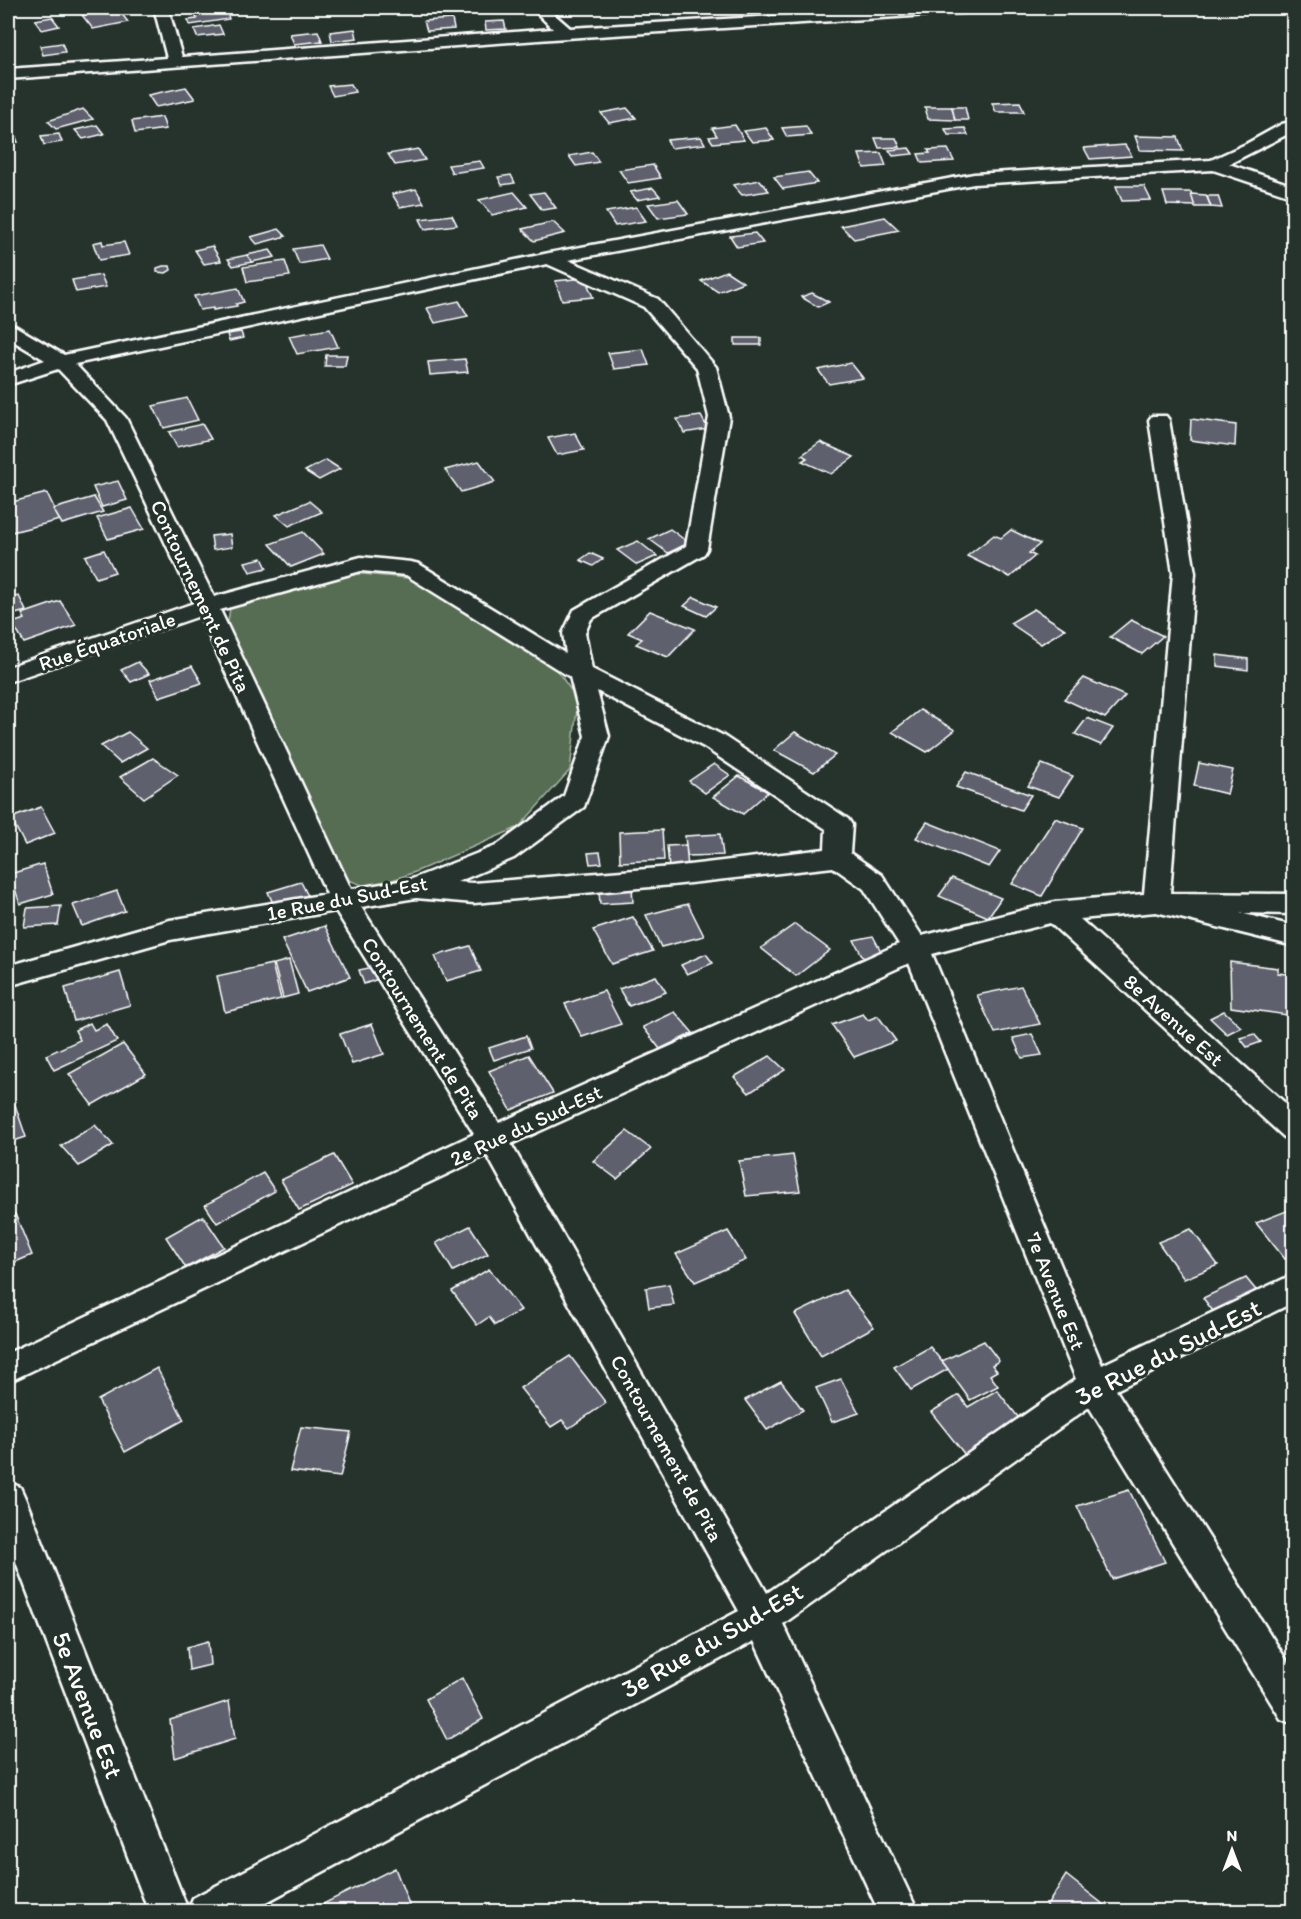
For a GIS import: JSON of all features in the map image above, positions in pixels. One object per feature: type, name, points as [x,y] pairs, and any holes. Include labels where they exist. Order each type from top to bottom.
[{"type":"street","points":[[160,8],[176,62]]},
{"type":"street","points":[[538,8],[566,33]]},
{"type":"street","points":[[8,74],[566,33],[975,8]]},
{"type":"street","points":[[8,379],[61,361],[549,258],[974,179],[1214,165],[1293,126]]},
{"type":"street","points":[[1214,165],[1293,192]]},
{"type":"street","name":"1e Rue du Sud-Est","points":[[8,976],[170,930],[416,888],[506,852],[575,801],[597,736],[580,673],[574,633],[582,615],[696,549],[719,417],[706,367],[651,303],[549,258]]},
{"type":"street","name":"Contournement de Pita","points":[[8,330],[61,361],[116,418],[207,606],[344,902],[493,1139],[762,1618],[899,1911]]},
{"type":"street","points":[[1156,902],[1184,573],[1159,420]]},
{"type":"street","name":"Rue Équatoriale","points":[[8,675],[207,606],[362,564],[411,569],[580,673],[713,741],[838,825],[837,857]]},
{"type":"street","points":[[416,888],[474,893],[672,876],[837,857]]},
{"type":"street","name":"7e Avenue Est","points":[[837,857],[873,882],[916,948],[1094,1385],[1293,1706]]},
{"type":"street","points":[[1156,902],[1293,904]]},
{"type":"street","points":[[1156,902],[1293,936]]},
{"type":"street","name":"2e Rue du Sud-Est","points":[[8,1368],[493,1139],[916,948],[1055,912],[1156,902]]},
{"type":"street","name":"8e Avenue Est","points":[[1055,912],[1293,1129]]},
{"type":"street","name":"3e Rue du Sud-Est","points":[[207,1911],[762,1618],[1094,1385],[1293,1287]]},
{"type":"street","name":"5e Avenue Est","points":[[8,1498],[169,1911]]},
{"type":"green space","points":[[351,573],[419,579],[551,662],[578,700],[570,770],[519,827],[415,872],[370,888],[346,879],[227,629],[230,608]]},
{"type":"building","points":[[118,9],[128,22],[93,29],[82,15]]},
{"type":"building","points":[[226,9],[229,19],[190,25],[188,20],[197,19],[195,13]]},
{"type":"building","points":[[52,17],[59,26],[42,30],[35,20]]},
{"type":"building","points":[[452,19],[454,29],[427,31],[424,21]]},
{"type":"building","points":[[504,21],[506,29],[486,30],[485,22]]},
{"type":"building","points":[[219,25],[223,34],[197,37],[194,29]]},
{"type":"building","points":[[355,29],[357,38],[332,41],[330,32]]},
{"type":"building","points":[[318,31],[322,41],[294,44],[290,34]]},
{"type":"building","points":[[62,43],[65,52],[43,55],[40,46]]},
{"type":"building","points":[[351,84],[355,92],[333,96],[328,86]]},
{"type":"building","points":[[186,87],[195,99],[156,107],[148,95]]},
{"type":"building","points":[[1020,102],[1024,112],[996,112],[992,103]]},
{"type":"building","points":[[925,107],[952,107],[955,120],[928,119]]},
{"type":"building","points":[[952,107],[965,107],[968,120],[955,120]]},
{"type":"building","points":[[627,108],[636,118],[609,123],[601,113]]},
{"type":"building","points":[[83,109],[93,119],[56,129],[48,121]]},
{"type":"building","points":[[162,117],[166,129],[135,133],[132,121]]},
{"type":"building","points":[[97,125],[104,134],[83,139],[75,130]]},
{"type":"building","points":[[735,125],[744,140],[713,143],[709,137],[717,136],[712,128]]},
{"type":"building","points":[[806,126],[811,135],[787,137],[782,128]]},
{"type":"building","points":[[766,128],[774,140],[752,142],[744,131]]},
{"type":"building","points":[[965,128],[968,135],[948,135],[945,129]]},
{"type":"building","points":[[13,130],[18,142],[8,143],[8,131]]},
{"type":"building","points":[[59,134],[62,142],[44,145],[41,136]]},
{"type":"building","points":[[1135,136],[1178,137],[1183,151],[1140,150]]},
{"type":"building","points":[[701,137],[705,144],[671,148],[667,140]]},
{"type":"building","points":[[875,138],[896,138],[900,147],[879,148]]},
{"type":"building","points":[[1125,145],[1132,156],[1090,159],[1084,148]]},
{"type":"building","points":[[909,148],[913,154],[893,156],[889,150]]},
{"type":"building","points":[[418,149],[425,160],[395,165],[388,154]]},
{"type":"building","points":[[948,149],[954,161],[922,163],[918,154],[930,153],[928,150]]},
{"type":"building","points":[[592,152],[599,162],[576,166],[569,156]]},
{"type":"building","points":[[881,153],[886,166],[864,168],[859,154]]},
{"type":"building","points":[[480,161],[484,168],[452,173],[448,165]]},
{"type":"building","points":[[653,165],[661,178],[628,183],[619,170]]},
{"type":"building","points":[[808,172],[817,183],[783,189],[774,177]]},
{"type":"building","points":[[511,175],[515,183],[502,185],[498,177]]},
{"type":"building","points":[[760,180],[769,191],[742,195],[733,185]]},
{"type":"building","points":[[1116,186],[1144,186],[1151,200],[1122,201]]},
{"type":"building","points":[[653,188],[660,196],[637,200],[630,192]]},
{"type":"building","points":[[416,189],[424,203],[400,207],[392,194]]},
{"type":"building","points":[[514,192],[527,207],[492,215],[479,200]]},
{"type":"building","points":[[544,192],[556,208],[542,210],[530,194]]},
{"type":"building","points":[[1163,192],[1191,192],[1195,206],[1167,205]]},
{"type":"building","points":[[1191,194],[1206,195],[1211,207],[1195,207]]},
{"type":"building","points":[[1207,196],[1218,196],[1222,208],[1211,207]]},
{"type":"building","points":[[678,200],[688,214],[658,218],[648,204]]},
{"type":"building","points":[[636,207],[646,221],[615,226],[606,212]]},
{"type":"building","points":[[452,215],[457,225],[425,229],[420,219]]},
{"type":"building","points":[[885,217],[899,230],[854,239],[841,226]]},
{"type":"building","points":[[553,222],[565,233],[534,241],[522,229]]},
{"type":"building","points":[[279,229],[286,236],[257,244],[251,237]]},
{"type":"building","points":[[755,233],[763,243],[737,247],[730,236]]},
{"type":"building","points":[[102,241],[103,245],[124,242],[129,255],[99,260],[93,243]]},
{"type":"building","points":[[320,245],[327,259],[299,264],[293,249]]},
{"type":"building","points":[[212,246],[221,261],[204,264],[195,250]]},
{"type":"building","points":[[270,250],[275,257],[252,262],[247,255]]},
{"type":"building","points":[[247,255],[252,262],[233,266],[228,259]]},
{"type":"building","points":[[285,261],[290,276],[247,282],[243,267]]},
{"type":"building","points":[[170,266],[171,270],[166,273],[157,272],[157,268]]},
{"type":"building","points":[[726,271],[743,282],[718,292],[701,281]]},
{"type":"building","points":[[101,275],[106,287],[76,292],[72,280]]},
{"type":"building","points":[[585,278],[593,297],[562,300],[555,281]]},
{"type":"building","points":[[238,288],[244,302],[236,304],[237,306],[200,310],[194,296]]},
{"type":"building","points":[[812,293],[829,302],[818,307],[801,297]]},
{"type":"building","points":[[459,301],[468,316],[435,323],[427,308]]},
{"type":"building","points":[[330,329],[338,347],[297,354],[289,336]]},
{"type":"building","points":[[241,332],[243,338],[229,341],[227,334]]},
{"type":"building","points":[[735,338],[761,338],[761,345],[735,345]]},
{"type":"building","points":[[643,349],[649,365],[614,369],[608,353]]},
{"type":"building","points":[[326,355],[347,355],[345,366],[325,366]]},
{"type":"building","points":[[465,359],[468,372],[430,375],[428,362]]},
{"type":"building","points":[[851,363],[863,378],[829,384],[818,370]]},
{"type":"building","points":[[187,398],[198,420],[164,428],[153,406]]},
{"type":"building","points":[[701,416],[708,429],[684,433],[677,419]]},
{"type":"building","points":[[1191,419],[1236,425],[1235,446],[1190,440]]},
{"type":"building","points":[[202,424],[211,439],[177,447],[169,432]]},
{"type":"building","points":[[575,433],[584,450],[557,455],[548,438]]},
{"type":"building","points":[[820,442],[854,457],[831,474],[802,461],[807,458],[802,455]]},
{"type":"building","points":[[326,460],[340,469],[319,480],[305,471]]},
{"type":"building","points":[[479,461],[495,482],[461,492],[445,470]]},
{"type":"building","points":[[118,481],[127,500],[102,507],[93,487]]},
{"type":"building","points":[[47,493],[60,520],[12,532],[8,520],[8,503]]},
{"type":"building","points":[[94,497],[103,512],[62,524],[53,509]]},
{"type":"building","points":[[309,501],[322,512],[289,526],[276,515]]},
{"type":"building","points":[[132,508],[144,529],[108,539],[97,518]]},
{"type":"building","points":[[670,529],[689,543],[668,553],[649,539]]},
{"type":"building","points":[[1011,530],[1040,544],[1029,553],[1035,556],[1010,577],[967,556],[994,535],[1001,538]]},
{"type":"building","points":[[303,532],[324,554],[291,567],[270,544]]},
{"type":"building","points":[[230,534],[232,547],[213,550],[211,536]]},
{"type":"building","points":[[638,541],[657,556],[637,565],[617,550]]},
{"type":"building","points":[[104,550],[115,572],[96,578],[85,556]]},
{"type":"building","points":[[590,553],[603,559],[593,566],[580,560]]},
{"type":"building","points":[[262,558],[267,568],[250,572],[245,562]]},
{"type":"building","points":[[19,596],[26,611],[8,616],[8,599]]},
{"type":"building","points":[[694,597],[716,607],[706,616],[684,606]]},
{"type":"building","points":[[60,601],[76,625],[24,643],[12,623],[25,619],[22,614]]},
{"type":"building","points":[[1034,609],[1065,629],[1041,644],[1010,623]]},
{"type":"building","points":[[650,611],[695,629],[668,657],[636,644],[642,639],[628,633]]},
{"type":"building","points":[[1131,620],[1163,636],[1142,654],[1110,637]]},
{"type":"building","points":[[1217,655],[1248,659],[1248,670],[1217,666]]},
{"type":"building","points":[[138,662],[149,674],[131,682],[121,670]]},
{"type":"building","points":[[192,666],[202,683],[159,697],[150,680]]},
{"type":"building","points":[[1084,678],[1125,696],[1105,718],[1064,699]]},
{"type":"building","points":[[920,710],[955,730],[927,752],[892,732]]},
{"type":"building","points":[[1087,718],[1113,728],[1101,745],[1075,734]]},
{"type":"building","points":[[128,732],[147,748],[120,763],[101,746]]},
{"type":"building","points":[[795,732],[835,755],[814,772],[774,750]]},
{"type":"building","points":[[153,758],[178,775],[144,798],[120,777]]},
{"type":"building","points":[[1199,763],[1233,770],[1227,794],[1194,786]]},
{"type":"building","points":[[714,764],[730,775],[705,793],[689,781]]},
{"type":"building","points":[[1042,764],[1073,776],[1059,797],[1028,786]]},
{"type":"building","points":[[966,772],[1031,795],[1021,810],[956,787]]},
{"type":"building","points":[[739,776],[768,792],[743,814],[713,797]]},
{"type":"building","points":[[41,807],[55,833],[25,845],[11,818]]},
{"type":"building","points":[[1055,818],[1083,828],[1042,896],[1012,884]]},
{"type":"building","points":[[927,822],[1000,851],[989,867],[916,838]]},
{"type":"building","points":[[662,830],[664,860],[620,862],[619,832]]},
{"type":"building","points":[[720,834],[723,855],[687,856],[685,836]]},
{"type":"building","points":[[686,845],[688,868],[669,868],[667,846]]},
{"type":"building","points":[[600,852],[602,863],[590,864],[588,853]]},
{"type":"building","points":[[43,864],[53,894],[20,904],[10,874]]},
{"type":"building","points":[[952,878],[1001,898],[988,917],[939,896]]},
{"type":"building","points":[[301,882],[310,900],[276,910],[268,892]]},
{"type":"building","points":[[632,888],[633,902],[600,904],[599,891]]},
{"type":"building","points":[[117,891],[125,911],[82,926],[73,905]]},
{"type":"building","points":[[688,904],[704,936],[661,947],[646,915]]},
{"type":"building","points":[[61,906],[58,925],[24,927],[27,908]]},
{"type":"building","points":[[633,917],[653,951],[612,964],[593,930]]},
{"type":"building","points":[[795,924],[830,950],[796,976],[761,948]]},
{"type":"building","points":[[325,926],[350,977],[307,992],[282,940]]},
{"type":"building","points":[[873,936],[883,955],[864,959],[854,940]]},
{"type":"building","points":[[470,946],[481,971],[446,981],[435,956]]},
{"type":"building","points":[[706,954],[713,963],[687,974],[681,965]]},
{"type":"building","points":[[289,960],[298,994],[283,998],[274,964]]},
{"type":"building","points":[[1230,962],[1278,968],[1278,973],[1294,975],[1294,1016],[1231,1007]]},
{"type":"building","points":[[272,964],[281,999],[225,1012],[217,976]]},
{"type":"building","points":[[373,967],[378,979],[364,984],[359,970]]},
{"type":"building","points":[[120,972],[130,1005],[74,1021],[65,988]]},
{"type":"building","points":[[656,976],[666,992],[629,1006],[619,989]]},
{"type":"building","points":[[1021,986],[1040,1024],[995,1033],[977,995]]},
{"type":"building","points":[[604,991],[621,1024],[582,1037],[565,1004]]},
{"type":"building","points":[[1224,1011],[1241,1027],[1227,1034],[1210,1018]]},
{"type":"building","points":[[675,1012],[693,1033],[660,1049],[643,1027]]},
{"type":"building","points":[[863,1014],[868,1020],[878,1016],[896,1041],[854,1057],[832,1025]]},
{"type":"building","points":[[90,1023],[94,1030],[107,1024],[117,1041],[54,1070],[46,1055],[80,1040],[75,1030]]},
{"type":"building","points":[[372,1024],[384,1054],[352,1064],[340,1034]]},
{"type":"building","points":[[1032,1034],[1042,1055],[1022,1058],[1013,1038]]},
{"type":"building","points":[[1254,1034],[1261,1042],[1247,1047],[1240,1038]]},
{"type":"building","points":[[526,1036],[531,1048],[494,1060],[489,1048]]},
{"type":"building","points":[[123,1044],[146,1074],[92,1105],[69,1074]]},
{"type":"building","points":[[529,1055],[553,1093],[511,1110],[489,1071]]},
{"type":"building","points":[[770,1056],[785,1070],[749,1093],[734,1077]]},
{"type":"building","points":[[14,1102],[26,1137],[8,1143],[8,1104]]},
{"type":"building","points":[[95,1125],[113,1145],[79,1166],[61,1146]]},
{"type":"building","points":[[627,1131],[651,1149],[617,1179],[593,1161]]},
{"type":"building","points":[[334,1155],[352,1185],[299,1210],[281,1180]]},
{"type":"building","points":[[793,1155],[800,1191],[746,1196],[739,1161]]},
{"type":"building","points":[[263,1173],[275,1191],[217,1223],[205,1205]]},
{"type":"building","points":[[1294,1208],[1294,1256],[1285,1259],[1256,1223]]},
{"type":"building","points":[[15,1214],[32,1255],[8,1265],[8,1217]]},
{"type":"building","points":[[203,1216],[224,1247],[186,1268],[166,1237]]},
{"type":"building","points":[[470,1226],[488,1254],[453,1271],[436,1243]]},
{"type":"building","points":[[1191,1229],[1218,1265],[1184,1279],[1158,1242]]},
{"type":"building","points":[[728,1231],[746,1260],[695,1282],[676,1254]]},
{"type":"building","points":[[489,1269],[521,1310],[495,1325],[489,1317],[477,1325],[452,1291]]},
{"type":"building","points":[[1246,1278],[1260,1295],[1216,1315],[1203,1298]]},
{"type":"building","points":[[669,1284],[674,1305],[649,1308],[646,1288]]},
{"type":"building","points":[[845,1290],[874,1327],[821,1356],[795,1314]]},
{"type":"building","points":[[984,1341],[999,1361],[992,1365],[997,1371],[990,1375],[998,1386],[970,1400],[942,1361]]},
{"type":"building","points":[[930,1347],[948,1369],[911,1390],[894,1367]]},
{"type":"building","points":[[570,1356],[606,1403],[569,1428],[562,1420],[551,1427],[520,1388]]},
{"type":"building","points":[[157,1368],[184,1420],[125,1452],[98,1400]]},
{"type":"building","points":[[841,1379],[859,1413],[832,1422],[816,1388]]},
{"type":"building","points":[[781,1381],[803,1410],[767,1430],[745,1400]]},
{"type":"building","points":[[997,1390],[1022,1422],[966,1456],[931,1412],[959,1395],[968,1407]]},
{"type":"building","points":[[301,1427],[351,1432],[340,1477],[290,1471]]},
{"type":"building","points":[[1129,1490],[1165,1562],[1112,1579],[1077,1506]]},
{"type":"building","points":[[208,1641],[210,1665],[189,1670],[187,1647]]},
{"type":"building","points":[[462,1678],[483,1719],[447,1740],[426,1699]]},
{"type":"building","points":[[229,1701],[235,1739],[175,1758],[170,1720]]},
{"type":"building","points":[[395,1868],[412,1912],[326,1912],[323,1904]]},
{"type":"building","points":[[1066,1875],[1113,1912],[1043,1912]]}]
